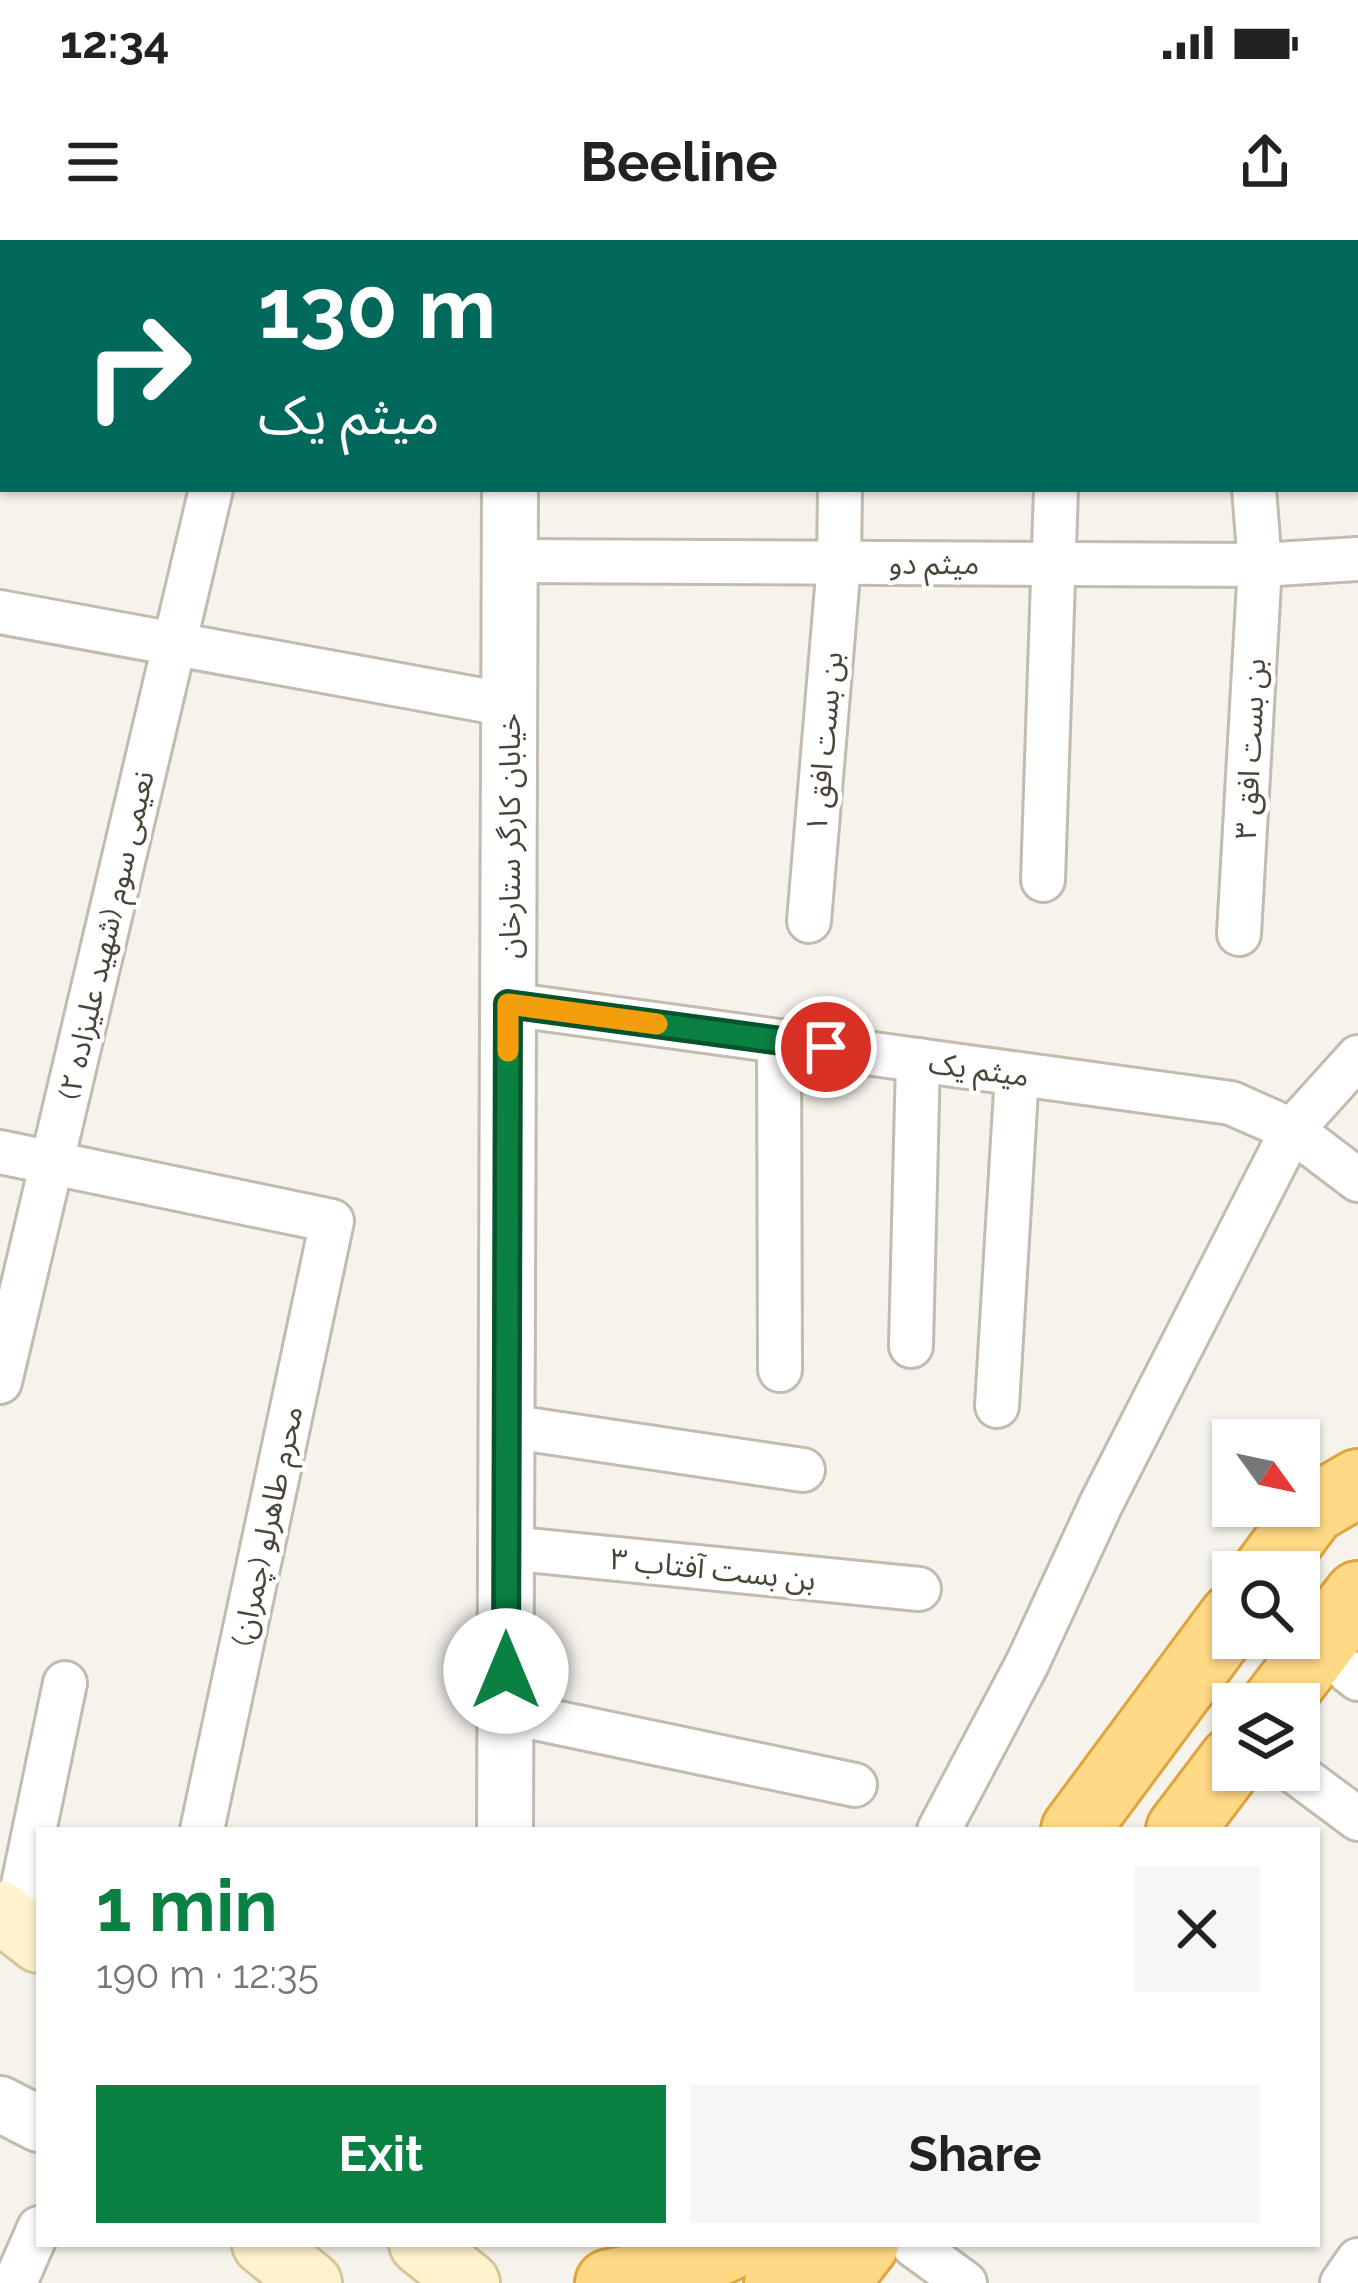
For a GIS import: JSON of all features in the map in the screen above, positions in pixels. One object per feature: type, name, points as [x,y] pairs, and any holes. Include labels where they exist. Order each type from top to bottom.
[{"type":"highway","points":[[1282,1551],[1312,1510],[1357,1505]]},
{"type":"highway","points":[[1320,1560],[1357,1505]]},
{"type":"highway","points":[[1291,1683],[1358,1595]]},
{"type":"highway","points":[[1078,1827],[1212,1645]]},
{"type":"highway","points":[[1122,1827],[1248,1659]]},
{"type":"highway","points":[[1320,1712],[1355,1670]]},
{"type":"highway","points":[[1182,1827],[1212,1788]]},
{"type":"highway","points":[[1231,1827],[1258,1791]]},
{"type":"highway","points":[[609,2283],[642,2278],[728,2247]]},
{"type":"highway","points":[[737,2283],[767,2247]]},
{"type":"highway","points":[[778,2283],[806,2247]]},
{"type":"highway","points":[[836,2283],[863,2247]]},
{"type":"highway","points":[[884,2283],[911,2247]]},
{"type":"street","name":"نعیمی سوم (شهید علیزاده ۲)","points":[[0,1382],[211,492]]},
{"type":"street","name":"خیابان کارگر ستارخان","points":[[505,1827],[510,492]]},
{"type":"street","name":"بن بست افق ۱","points":[[809,921],[840,492]]},
{"type":"street","points":[[1043,880],[1056,492]]},
{"type":"street","name":"بن بست افق ۳","points":[[1239,934],[1260,565],[1254,492]]},
{"type":"street","name":"میثم دو","points":[[509,561],[1260,565],[1358,559]]},
{"type":"street","points":[[0,612],[509,705]]},
{"type":"street","name":"میثم یک","points":[[508,1004],[1231,1103],[1292,1130],[1358,1180]]},
{"type":"street","points":[[779,1041],[780,1370]]},
{"type":"street","points":[[941,1827],[1028,1662],[1101,1504],[1292,1130],[1358,1057]]},
{"type":"street","points":[[911,1346],[918,1060]]},
{"type":"street","points":[[997,1406],[1017,1074]]},
{"type":"street","points":[[0,1152],[52,1163]]},
{"type":"street","name":"محرم طاهرلو (چمران)","points":[[52,1163],[332,1222],[203,1827]]},
{"type":"street","points":[[507,1426],[803,1470]]},
{"type":"street","name":"بن بست آفتاب ۳","points":[[507,1548],[919,1589]]},
{"type":"street","points":[[37,1827],[65,1683]]},
{"type":"street","points":[[506,1712],[855,1785]]},
{"type":"street","points":[[1320,1791],[1358,1819]]},
{"type":"street","points":[[18,1926],[36,1833]]},
{"type":"street","points":[[0,2104],[36,2122]]},
{"type":"street","points":[[14,2283],[36,2235]]},
{"type":"street","points":[[916,2247],[965,2283]]},
{"type":"street","points":[[1342,2283],[1358,2260]]},
{"type":"slow traffic","points":[[508,1051],[508,1004],[657,1024]]},
{"type":"route","points":[[506,1671],[508,1004],[826,1047]]}]
